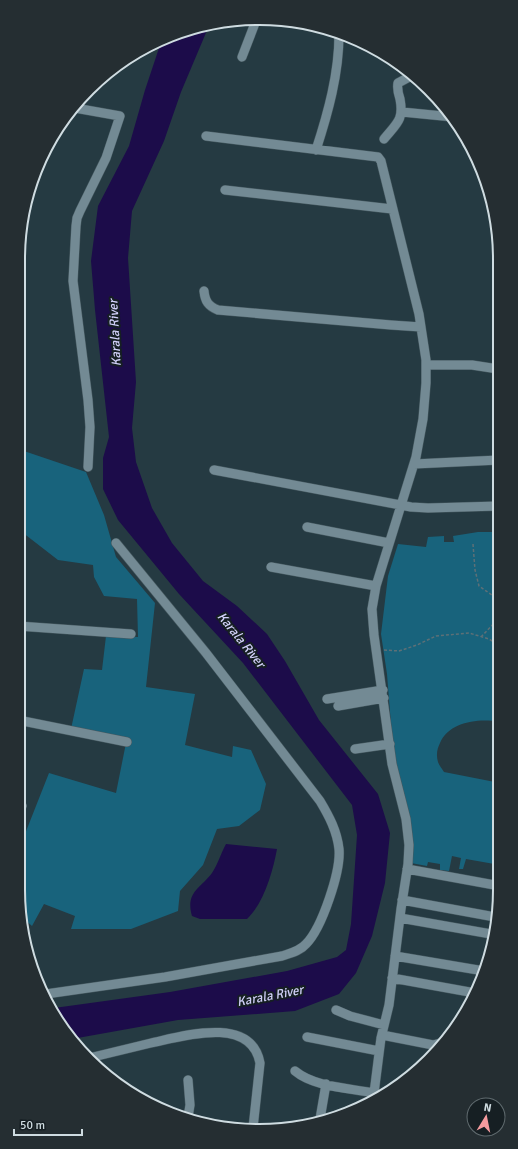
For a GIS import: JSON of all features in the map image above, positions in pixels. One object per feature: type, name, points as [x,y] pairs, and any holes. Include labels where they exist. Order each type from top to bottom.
[{"type":"street","points":[[242,57],[254,25]]},
{"type":"street","points":[[316,150],[331,99],[339,39]]},
{"type":"street","points":[[384,139],[399,120],[402,112],[398,85],[400,81],[407,78]]},
{"type":"street","points":[[80,109],[120,116],[106,158],[80,211],[76,226],[73,281],[88,400],[90,427],[88,467]]},
{"type":"street","points":[[402,112],[444,116]]},
{"type":"street","points":[[206,136],[378,157],[381,161],[418,314],[426,365],[423,419],[414,464],[376,586],[372,609],[372,620],[392,764],[406,819],[409,845],[389,1005],[379,1051],[373,1094]]},
{"type":"street","points":[[225,190],[392,209]]},
{"type":"street","points":[[204,291],[205,299],[208,304],[218,310],[391,325],[420,326]]},
{"type":"street","points":[[426,365],[472,365],[493,368]]},
{"type":"street","points":[[414,464],[493,460]]},
{"type":"street","points":[[214,470],[292,483],[401,505],[428,508],[493,506]]},
{"type":"street","points":[[307,527],[389,543]]},
{"type":"street","points":[[49,994],[165,977],[282,956],[293,952],[306,945],[319,925],[334,881],[339,857],[337,835],[332,821],[320,801],[206,653],[116,543]]},
{"type":"street","points":[[271,567],[376,586]]},
{"type":"street","points":[[25,626],[131,634]]},
{"type":"street","points":[[327,699],[383,694]]},
{"type":"street","points":[[338,706],[383,694]]},
{"type":"street","points":[[25,721],[127,742]]},
{"type":"street","points":[[355,749],[390,744]]},
{"type":"street","points":[[407,869],[493,885]]},
{"type":"street","points":[[402,900],[491,916]]},
{"type":"street","points":[[400,918],[489,934]]},
{"type":"street","points":[[395,956],[479,970]]},
{"type":"street","points":[[392,978],[469,992]]},
{"type":"street","points":[[336,1010],[350,1016],[384,1025]]},
{"type":"street","points":[[95,1056],[196,1033],[217,1033],[240,1036],[254,1047],[260,1063],[253,1124]]},
{"type":"street","points":[[382,1035],[434,1045]]},
{"type":"street","points":[[307,1038],[379,1051]]},
{"type":"street","points":[[294,1071],[309,1080],[370,1096]]},
{"type":"street","points":[[188,1080],[190,1106],[189,1113]]},
{"type":"street","points":[[321,1116],[326,1084]]},
{"type":"path","points":[[473,544],[475,570],[479,586],[493,596]]},
{"type":"path","points":[[481,637],[493,624]]},
{"type":"path","points":[[377,649],[399,651],[417,645],[436,636],[469,633],[493,641]]},
{"type":"shaded area","points":[[25,451],[86,472],[104,515],[116,557],[155,603],[146,687],[195,694],[185,745],[232,757],[233,746],[251,750],[266,784],[260,810],[239,826],[217,829],[203,865],[180,891],[178,911],[131,929],[71,929],[75,916],[44,904],[32,926],[27,922],[25,890],[25,834],[49,773],[116,793],[126,743],[71,729],[84,669],[102,670],[106,636],[138,637],[137,599],[104,596],[94,577],[93,565],[58,560],[25,534]]},
{"type":"shaded area","points":[[478,532],[493,532],[493,721],[474,721],[457,726],[450,730],[440,743],[437,757],[438,763],[444,772],[493,782],[493,864],[466,859],[463,869],[459,869],[461,858],[452,856],[449,871],[440,870],[440,864],[428,862],[427,866],[411,863],[394,763],[387,674],[381,634],[388,576],[398,544],[426,547],[428,537],[444,536],[444,542],[454,542],[453,536]]},
{"type":"water","name":"Karala River","points":[[207,31],[181,92],[164,141],[132,211],[128,258],[136,382],[132,428],[136,462],[152,508],[172,543],[203,581],[237,606],[267,634],[285,661],[319,720],[378,794],[390,833],[385,883],[372,936],[356,973],[339,994],[295,1011],[178,1020],[78,1038],[56,1008],[170,992],[287,971],[337,957],[346,950],[351,924],[357,835],[352,805],[243,663],[179,594],[118,520],[103,489],[103,458],[109,437],[91,261],[98,206],[129,146],[159,48],[184,37]]},
{"type":"water","points":[[226,844],[277,849],[273,867],[263,896],[247,919],[200,919],[192,916],[190,908],[192,896],[212,873]]}]
